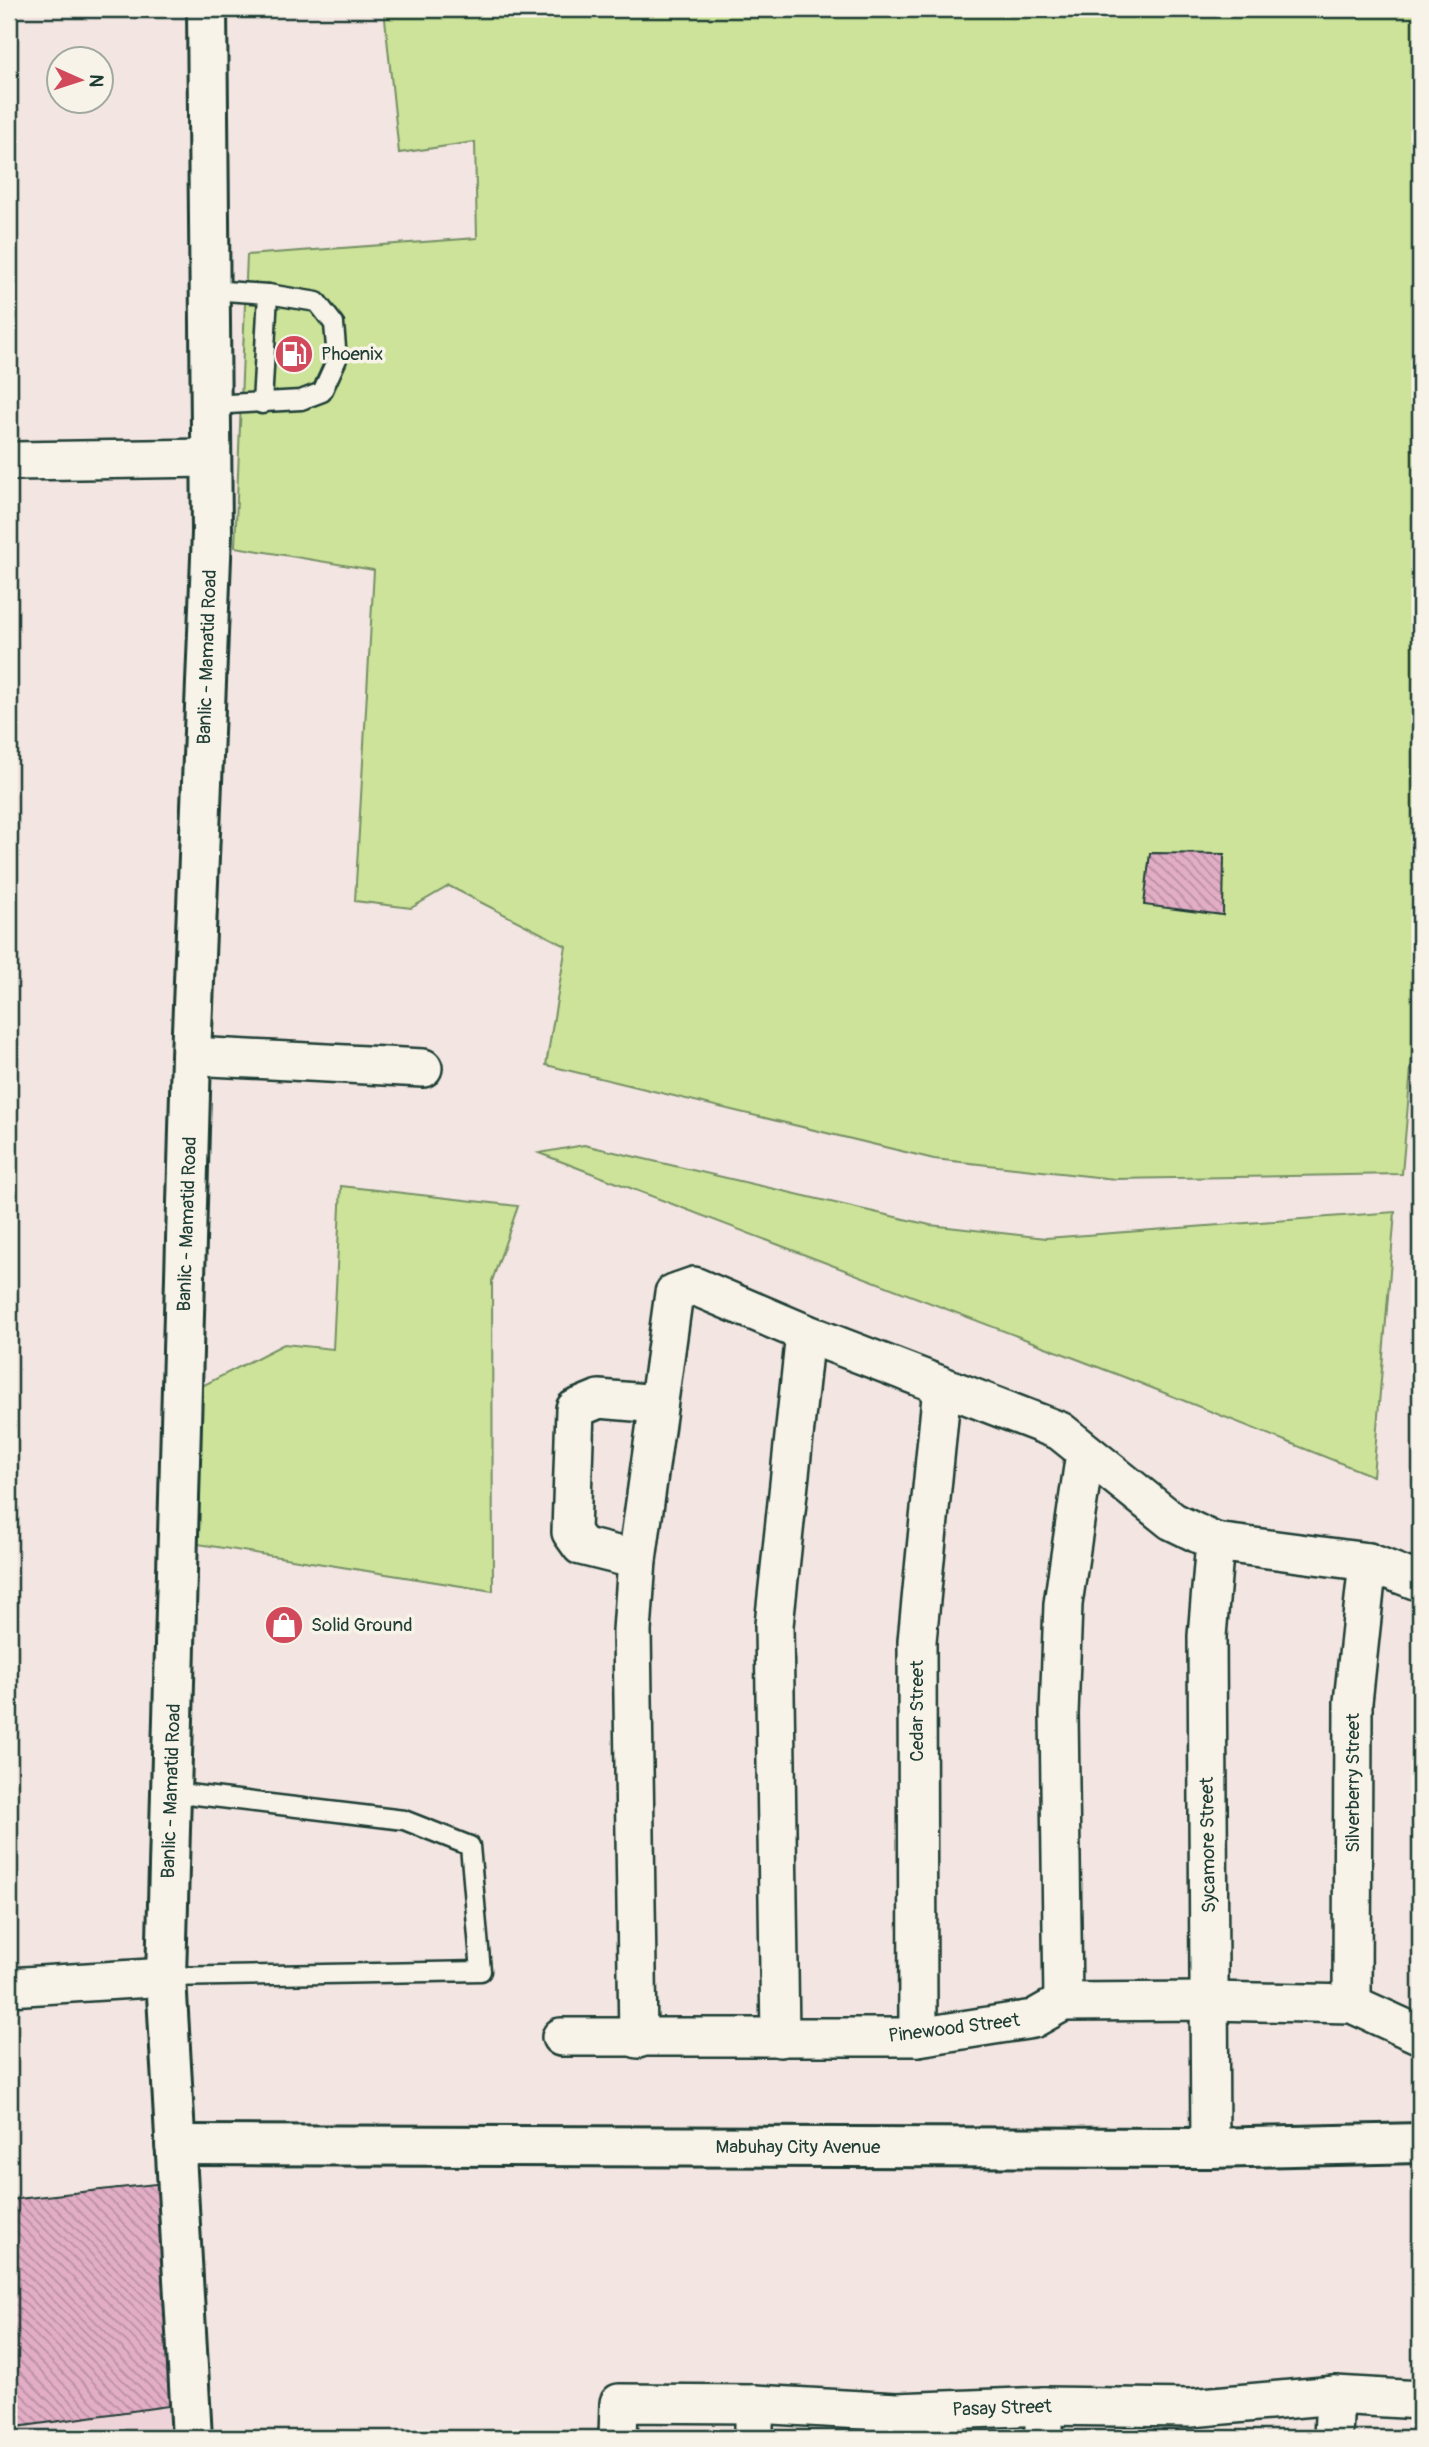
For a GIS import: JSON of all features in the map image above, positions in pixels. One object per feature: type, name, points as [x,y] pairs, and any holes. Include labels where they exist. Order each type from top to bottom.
[{"type":"main road","name":"Banlic - Mamatid Road","points":[[192,2438],[166,1977],[191,1056],[212,533],[207,9]]},
{"type":"main road","name":"Mabuhay City Avenue","points":[[175,2145],[1210,2148],[1420,2143]]},
{"type":"street","points":[[14,461],[211,458]]},
{"type":"street","points":[[191,1056],[423,1068]]},
{"type":"street","points":[[638,2039],[632,1631],[637,1560],[674,1293],[694,1286],[805,1333],[1060,1431],[1172,1521],[1215,1542],[1368,1562],[1420,1582]]},
{"type":"street","points":[[780,2038],[774,1625],[805,1333]]},
{"type":"street","name":"Cedar Street","points":[[918,2037],[917,1641],[942,1387]]},
{"type":"street","points":[[637,1560],[581,1546],[571,1532],[575,1409],[599,1399],[658,1404]]},
{"type":"street","points":[[1063,2002],[1059,1714],[1063,1604],[1085,1453]]},
{"type":"street","name":"Sycamore Street","points":[[1210,2148],[1206,1636],[1215,1542]]},
{"type":"street","name":"Silverberry Street","points":[[1352,2004],[1353,1702],[1368,1562]]},
{"type":"street","points":[[9,1987],[166,1977]]},
{"type":"street","name":"Pinewood Street","points":[[561,2037],[918,2037],[1033,2019],[1063,2002],[1210,2001],[1352,2004],[1420,2035]]},
{"type":"street","points":[[1333,2438],[1335,2395]]},
{"type":"street","name":"Pasay Street","points":[[618,2438],[619,2403],[754,2421],[897,2425],[1191,2423],[1335,2395],[1420,2400]]},
{"type":"lane","points":[[210,290],[268,294],[317,302],[334,324],[337,359],[321,392],[301,400],[211,405]]},
{"type":"lane","points":[[262,404],[268,294]]},
{"type":"lane","points":[[166,1977],[481,1971],[470,1846],[404,1820],[171,1792]]},
{"type":"shaded area","points":[[176,2405],[178,2438],[9,2438],[9,2425]]},
{"type":"green space","points":[[384,9],[1420,9],[1420,963],[1402,1174],[1115,1179],[934,1159],[546,1065],[566,946],[449,886],[411,908],[355,901],[374,570],[235,547],[247,255],[477,238],[475,142],[399,153]]},
{"type":"green space","points":[[584,1145],[930,1225],[1046,1238],[1395,1212],[1373,1476],[1137,1382],[539,1153]]},
{"type":"green space","points":[[341,1186],[518,1206],[492,1281],[493,1591],[198,1544],[198,1388],[284,1344],[333,1349]]},
{"type":"building","points":[[1150,853],[1224,854],[1223,915],[1144,905]]},
{"type":"building","points":[[164,2183],[176,2405],[9,2428],[9,2200]]},
{"type":"place","name":"Phoenix","points":[[294,354]]},
{"type":"place","name":"Solid Ground","points":[[284,1625]]}]
